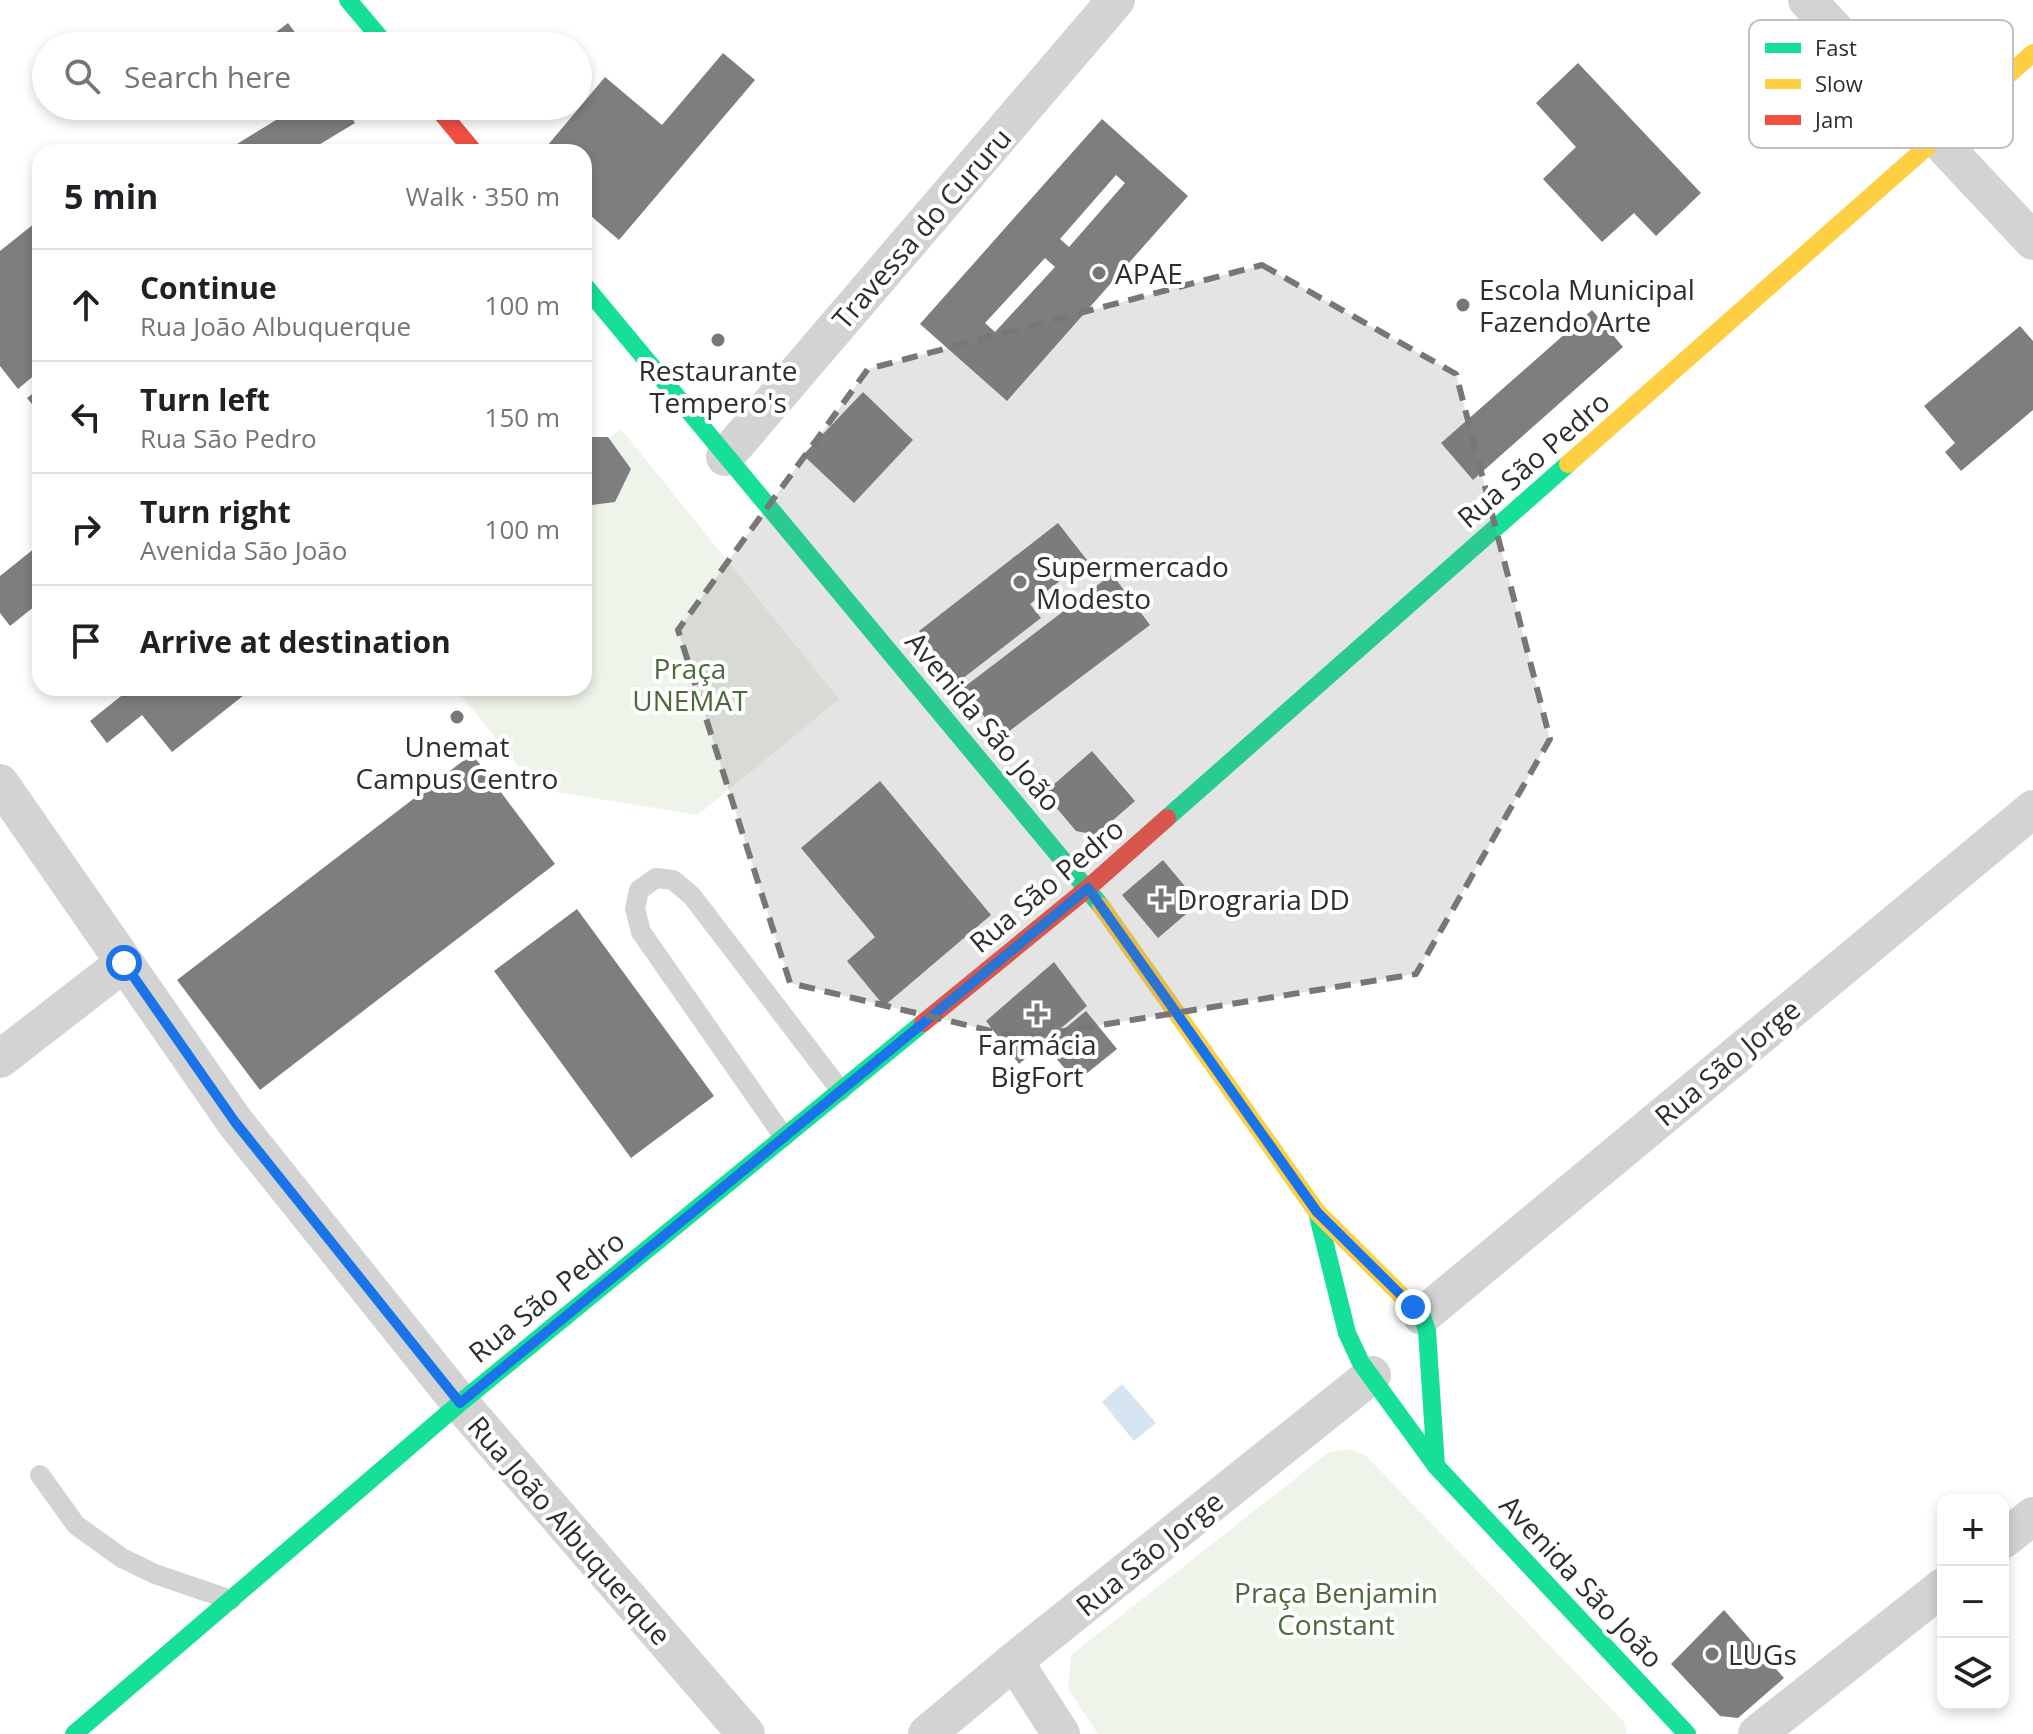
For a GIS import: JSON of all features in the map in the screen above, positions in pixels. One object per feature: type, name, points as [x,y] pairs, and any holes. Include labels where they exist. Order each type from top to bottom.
[{"type":"street","points":[[348,0],[375,32]]},
{"type":"street","name":"Travessa do Cururu","points":[[725,457],[1116,0]]},
{"type":"street","points":[[1807,0],[1825,20]]},
{"type":"street","name":"Rua São Pedro","points":[[2013,71],[2033,53]]},
{"type":"street","points":[[448,120],[467,144]]},
{"type":"street","name":"Rua São Pedro","points":[[74,1734],[460,1403],[1088,888],[1929,148]]},
{"type":"street","points":[[1944,148],[2033,241]]},
{"type":"street","name":"Avenida São João","points":[[592,295],[1088,888],[1317,1212],[1412,1306]]},
{"type":"street","name":"Rua João Albuquerque","points":[[0,783],[235,1122],[460,1403],[746,1734]]},
{"type":"street","name":"Rua São Jorge","points":[[1412,1306],[2033,809]]},
{"type":"street","points":[[0,1059],[124,963]]},
{"type":"street","name":"Avenida São João","points":[[1317,1212],[1347,1333],[1355,1352],[1392,1374],[1436,1466],[1687,1734]]},
{"type":"street","points":[[1375,1301],[1412,1306],[1427,1331],[1436,1466]]},
{"type":"street","points":[[1347,1333],[1357,1315]]},
{"type":"street","points":[[1392,1374],[1428,1357]]},
{"type":"street","name":"Rua São Jorge","points":[[927,1734],[1014,1661],[1392,1374]]},
{"type":"street","points":[[2009,1535],[2033,1516]]},
{"type":"street","points":[[1757,1734],[1937,1592]]},
{"type":"street","points":[[1014,1661],[1061,1734]]},
{"type":"lane","points":[[784,1137],[641,932],[635,909],[639,890],[656,878],[673,880],[692,896],[841,1091]]},
{"type":"lane","points":[[40,1475],[76,1525],[122,1558],[155,1574],[231,1600]]},
{"type":"highlighted area","points":[[1262,265],[1456,374],[1550,739],[1416,974],[1021,1038],[790,983],[678,630],[868,369]]},
{"type":"green space","name":"Praça UNEMAT","points":[[621,429],[839,699],[698,815],[537,789],[461,696],[592,696],[592,453]]},
{"type":"green space","name":"Praça Benjamin Constant","points":[[1349,1449],[1365,1455],[1624,1722],[1627,1734],[1098,1734],[1068,1689],[1071,1655],[1329,1452]]},
{"type":"water","points":[[1122,1384],[1156,1423],[1134,1441],[1102,1402]]},
{"type":"building","points":[[288,23],[295,32],[276,32]]},
{"type":"building","points":[[723,53],[755,80],[619,240],[592,217],[592,144],[549,144],[569,120],[592,120],[592,92],[605,77],[662,125]]},
{"type":"building","points":[[1578,63],[1701,193],[1656,236],[1634,213],[1602,242],[1543,179],[1576,147],[1536,103]]},
{"type":"building","points":[[1102,119],[1188,196],[1007,401],[920,324]],"holes":[[[1116,175],[1125,183],[1069,247],[1060,239]],[[1045,258],[1055,267],[995,332],[985,323]]]},
{"type":"building","points":[[276,120],[353,120],[355,123],[320,144],[237,144]]},
{"type":"building","points":[[32,225],[32,377],[18,389],[0,366],[0,251]]},
{"type":"building","points":[[1592,310],[1623,347],[1473,480],[1441,443]]},
{"type":"building","points":[[2020,326],[2033,341],[2033,410],[1961,471],[1945,452],[1955,443],[1924,406]]},
{"type":"building","points":[[863,392],[913,440],[854,503],[803,455]]},
{"type":"building","points":[[592,437],[608,437],[631,469],[615,502],[592,505]]},
{"type":"building","name":"Supermercado Modesto","points":[[1058,523],[1087,560],[1030,604],[1041,618],[958,682],[919,631]]},
{"type":"building","points":[[32,550],[32,608],[10,626],[0,613],[0,576]]},
{"type":"building","points":[[1112,574],[1150,625],[1000,738],[963,688]]},
{"type":"building","points":[[121,696],[243,696],[172,752],[142,715],[107,743],[90,721]]},
{"type":"building","points":[[1092,751],[1135,801],[1096,835],[1076,831],[1044,793]]},
{"type":"building","points":[[472,754],[555,864],[260,1090],[177,980]]},
{"type":"building","points":[[880,781],[991,915],[884,1006],[847,961],[875,937],[801,848]]},
{"type":"building","name":"Drograria DD","points":[[1163,860],[1199,903],[1158,938],[1122,895]]},
{"type":"building","points":[[577,909],[714,1096],[631,1158],[494,971]]},
{"type":"building","name":"Farmácia BigFort","points":[[1054,962],[1087,1006],[1019,1064],[986,1021]]},
{"type":"building","points":[[1086,1011],[1117,1049],[1076,1082],[1045,1045]]},
{"type":"building","points":[[1724,1610],[1784,1678],[1738,1718],[1720,1716],[1671,1664]]},
{"type":"traffic: fast","points":[[348,0],[375,32]]},
{"type":"traffic: fast","points":[[592,295],[1101,906]]},
{"type":"traffic: fast","points":[[1167,818],[1568,464]]},
{"type":"traffic: fast","points":[[74,1734],[460,1403],[923,1023]]},
{"type":"traffic: fast","points":[[1317,1212],[1347,1333],[1361,1363],[1436,1466],[1687,1734]]},
{"type":"traffic: fast","points":[[1405,1299],[1422,1316],[1427,1331],[1436,1466]]},
{"type":"traffic: slow","points":[[2013,71],[2033,53]]},
{"type":"traffic: slow","points":[[1568,464],[1926,148]]},
{"type":"traffic: slow","points":[[1101,906],[1317,1212],[1405,1299]]},
{"type":"traffic: jam","points":[[448,120],[467,144]]},
{"type":"traffic: jam","points":[[923,1023],[1088,888],[1167,818]]},
{"type":"place","name":"APAE","points":[[1099,273]]},
{"type":"place","name":"Escola Municipal Fazendo Arte","points":[[1463,305]]},
{"type":"place","name":"Restaurante Tempero's","points":[[718,340]]},
{"type":"place","name":"Supermercado Modesto","points":[[1020,582]]},
{"type":"place","name":"Unemat Campus Centro","points":[[457,717]]},
{"type":"place","name":"Drograria DD","points":[[1161,899]]},
{"type":"place","name":"Farmácia BigFort","points":[[1037,1014]]},
{"type":"place","name":"LUGs","points":[[1712,1654]]},
{"type":"route","points":[[124,963],[235,1122],[460,1403],[1088,888],[1317,1212],[1413,1307]]}]
